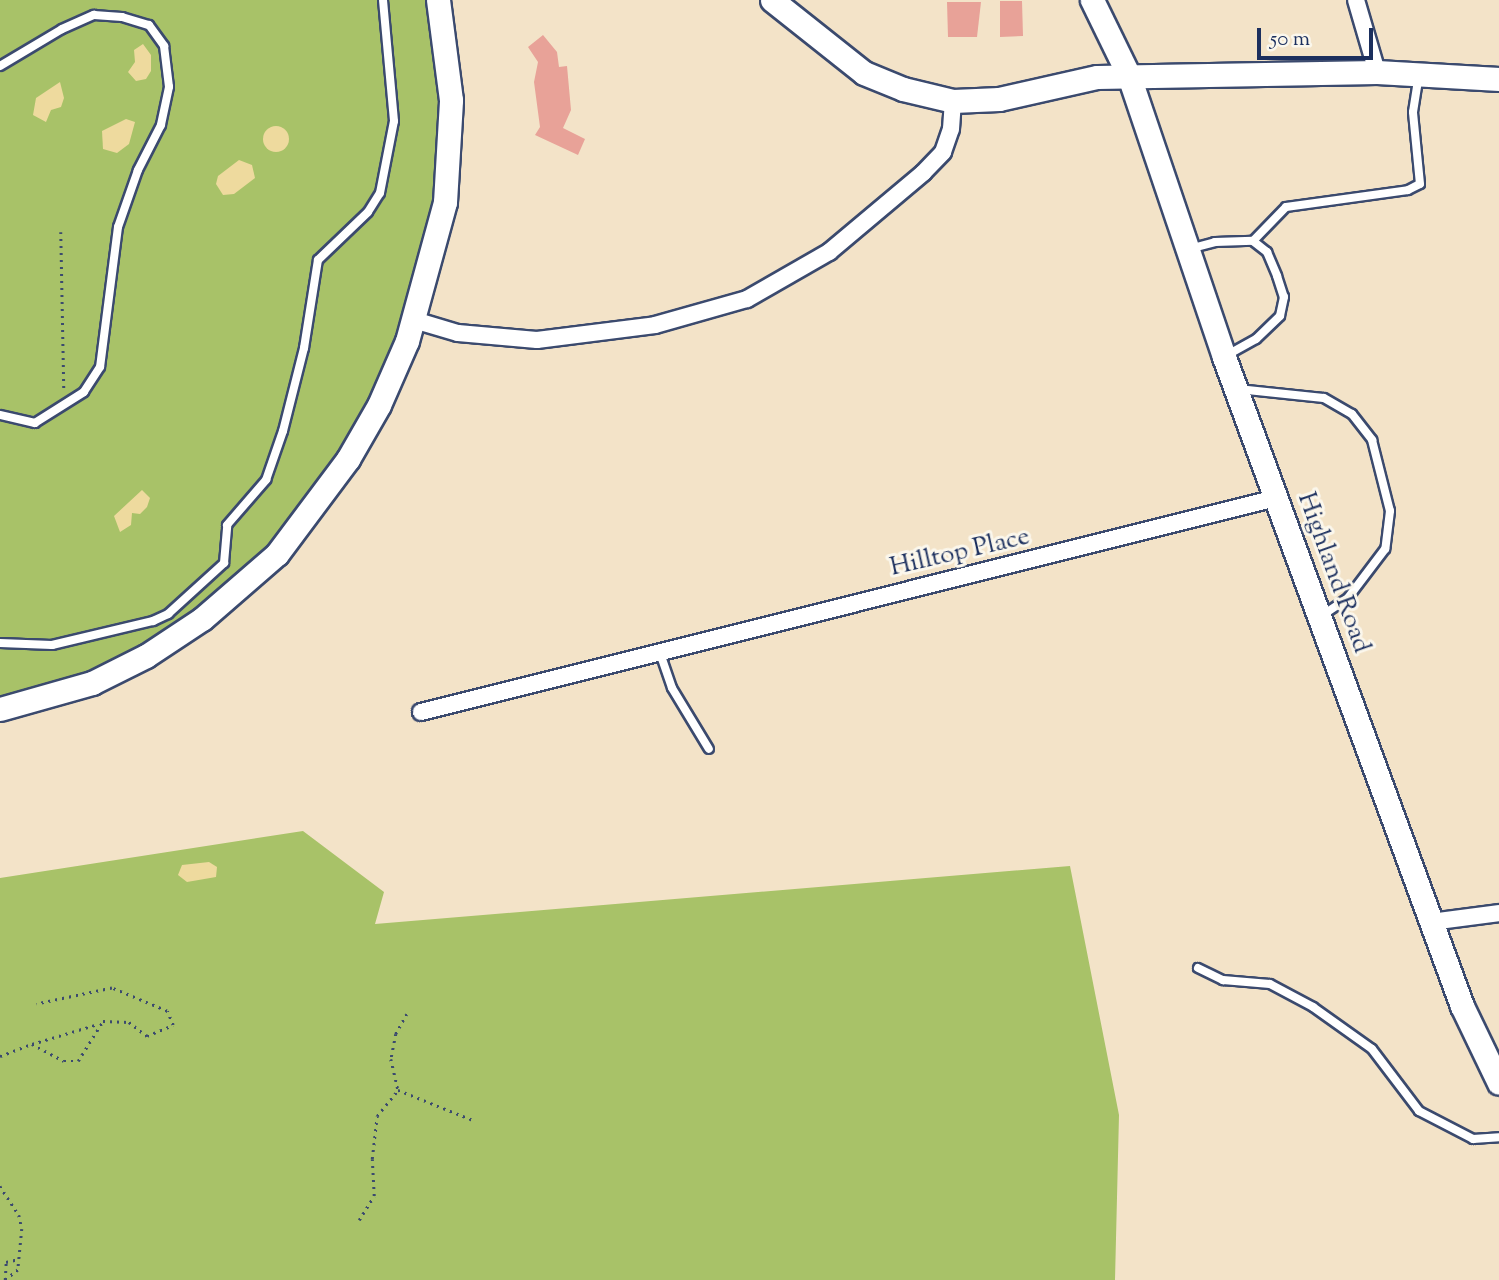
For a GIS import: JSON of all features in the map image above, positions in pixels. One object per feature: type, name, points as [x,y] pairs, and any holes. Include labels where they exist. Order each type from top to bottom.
[{"type":"street","points":[[0,709],[92,683],[146,656],[202,619],[277,554],[348,459],[379,405],[414,320],[445,202],[451,100],[438,0]]},
{"type":"street","points":[[772,0],[864,73],[903,89],[953,101],[999,99],[1097,77],[1420,72],[1499,79]]},
{"type":"street","name":"Highland Road","points":[[1092,0],[1129,76],[1235,388],[1462,1006],[1499,1083]]},
{"type":"street","points":[[1356,0],[1375,53],[1377,72]]},
{"type":"street","points":[[414,320],[458,333],[537,340],[655,325],[747,299],[829,252],[923,173],[943,152],[951,130],[953,101]]},
{"type":"street","name":"Hilltop Place","points":[[421,712],[1276,498]]},
{"type":"street","points":[[1432,922],[1499,913]]},
{"type":"lane","points":[[0,643],[52,645],[153,621],[168,614],[224,562],[227,525],[266,480],[282,431],[304,348],[318,260],[368,212],[380,193],[394,121],[383,0]]},
{"type":"lane","points":[[0,66],[62,29],[94,15],[122,17],[149,25],[164,46],[169,87],[161,125],[138,170],[118,227],[100,367],[84,392],[35,424],[0,415]]},
{"type":"lane","points":[[1253,241],[1286,207],[1408,190],[1420,184],[1413,112],[1420,72]]},
{"type":"lane","points":[[1186,250],[1215,242],[1253,241],[1267,252],[1277,276],[1284,298],[1280,316],[1256,340],[1224,357]]},
{"type":"lane","points":[[1235,388],[1324,398],[1352,414],[1372,440],[1390,511],[1385,548],[1348,598],[1320,618]]},
{"type":"lane","points":[[658,653],[672,688],[709,749]]},
{"type":"lane","points":[[1198,968],[1223,980],[1269,984],[1313,1007],[1372,1049],[1419,1111],[1473,1139],[1499,1137]]},
{"type":"path","points":[[61,232],[64,402]]},
{"type":"path","points":[[0,1056],[113,1018],[122,1020],[147,1036],[168,1029],[173,1018],[167,1011],[112,988],[37,1004]]},
{"type":"path","points":[[398,1090],[391,1059],[396,1034],[407,1014]]},
{"type":"path","points":[[32,1044],[64,1060],[78,1061],[97,1024]]},
{"type":"path","points":[[398,1090],[472,1121]]},
{"type":"path","points":[[359,1220],[374,1196],[377,1116],[398,1090]]},
{"type":"path","points":[[0,1186],[19,1215],[18,1270],[5,1280]]},
{"type":"path","points":[[5,1280],[6,1262],[19,1259]]},
{"type":"green space","points":[[0,0],[431,0],[439,52],[443,142],[431,230],[403,329],[354,430],[292,526],[203,611],[91,674],[0,699]]},
{"type":"green space","points":[[303,831],[384,892],[375,924],[1070,866],[1119,1115],[1115,1280],[0,1280],[0,878]]},
{"type":"sand","points":[[143,44],[151,55],[151,71],[146,79],[136,81],[128,72],[135,62],[134,50]]},
{"type":"sand","points":[[60,82],[64,98],[61,107],[51,110],[46,122],[33,115],[36,98]]},
{"type":"sand","points":[[126,119],[135,122],[129,144],[117,153],[103,149],[102,131]]},
{"type":"sand","points":[[276,126],[285,130],[289,139],[285,148],[276,152],[267,148],[263,139],[267,130]]},
{"type":"sand","points":[[239,160],[252,165],[255,178],[234,194],[223,195],[216,184],[218,176]]},
{"type":"sand","points":[[142,490],[150,498],[147,507],[140,514],[132,513],[131,525],[120,532],[114,516]]},
{"type":"sand","points":[[209,862],[217,867],[216,877],[187,882],[178,875],[182,865]]},
{"type":"building","points":[[1000,1],[1022,1],[1023,36],[1000,37]]},
{"type":"building","points":[[947,2],[981,2],[977,37],[948,37]]},
{"type":"building","points":[[543,35],[557,52],[559,67],[567,66],[571,110],[563,128],[585,139],[578,155],[535,135],[540,127],[534,82],[538,62],[528,47]]}]
